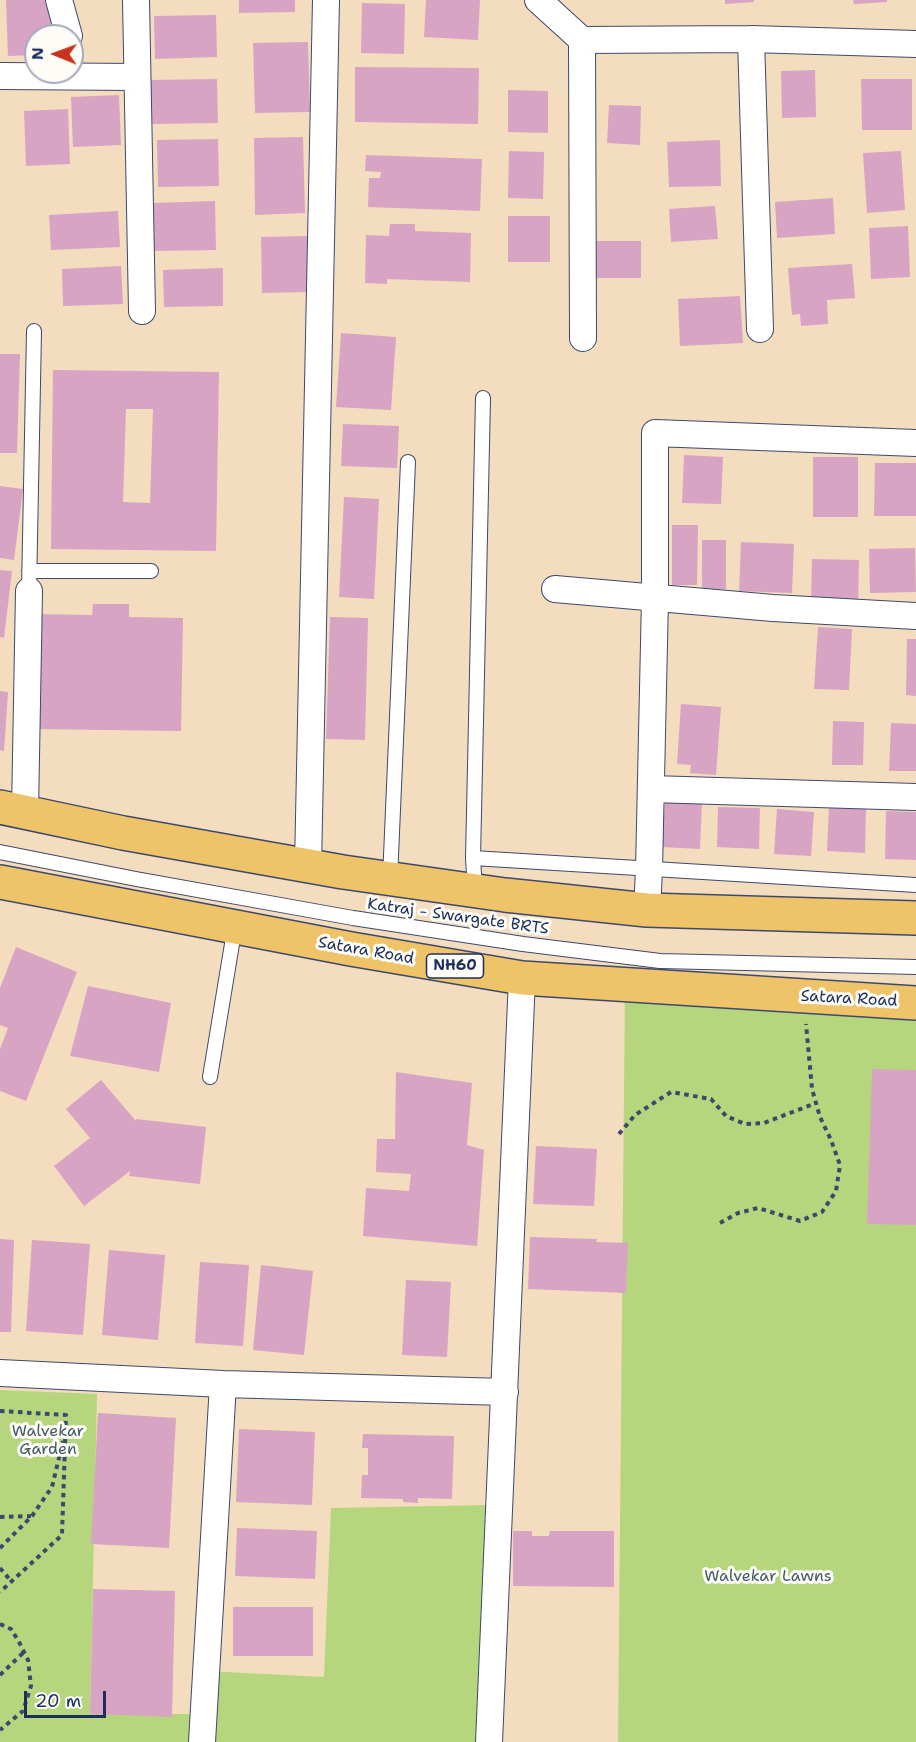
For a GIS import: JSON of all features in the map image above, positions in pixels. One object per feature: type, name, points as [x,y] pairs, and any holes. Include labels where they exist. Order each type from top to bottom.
[{"type":"highway","points":[[12,810],[123,833],[308,866],[475,891],[647,910],[916,918]]},
{"type":"highway","name":"Satara Road","points":[[0,882],[351,949],[522,978],[916,1003]]},
{"type":"street","points":[[59,0],[66,24]]},
{"type":"street","points":[[136,0],[142,311]]},
{"type":"street","points":[[308,866],[326,0]]},
{"type":"street","points":[[538,0],[582,40],[751,39],[916,44]]},
{"type":"street","points":[[751,39],[760,329]]},
{"type":"street","points":[[582,40],[583,338]]},
{"type":"street","points":[[0,76],[24,77]]},
{"type":"street","points":[[84,78],[137,77]]},
{"type":"street","points":[[647,910],[651,789],[655,432],[916,443]]},
{"type":"street","points":[[12,810],[29,581]]},
{"type":"street","points":[[555,589],[773,609],[916,616]]},
{"type":"street","points":[[651,789],[916,797]]},
{"type":"street","points":[[489,1742],[522,978]]},
{"type":"street","points":[[0,1373],[224,1384],[505,1392]]},
{"type":"street","points":[[202,1742],[224,1384]]},
{"type":"lane","points":[[34,331],[29,581],[151,571]]},
{"type":"lane","points":[[475,891],[473,858],[483,398]]},
{"type":"lane","points":[[390,879],[408,462]]},
{"type":"lane","name":"Katraj - Swargate BRTS","points":[[0,852],[353,918],[534,946],[660,961],[916,967]]},
{"type":"lane","points":[[473,858],[916,885]]},
{"type":"lane","points":[[210,1077],[235,926]]},
{"type":"path","points":[[720,1224],[738,1212],[758,1208],[800,1221],[822,1212],[836,1191],[840,1165],[812,1089],[804,996]]},
{"type":"path","points":[[619,1134],[636,1115],[671,1092],[711,1099],[726,1116],[745,1124],[764,1123],[816,1103]]},
{"type":"path","points":[[0,1411],[66,1415],[62,1535],[0,1592]]},
{"type":"path","points":[[0,1548],[32,1515],[52,1487],[65,1428]]},
{"type":"path","points":[[0,1517],[32,1515]]},
{"type":"path","points":[[0,1568],[11,1581]]},
{"type":"path","points":[[0,1624],[12,1629],[24,1652],[28,1660],[31,1686],[23,1711],[0,1730]]},
{"type":"path","points":[[0,1675],[24,1652]]},
{"type":"green space","name":"Walvekar Lawns","points":[[625,985],[916,1003],[916,1742],[618,1742]]},
{"type":"green space","name":"Walvekar Garden","points":[[0,1390],[97,1394],[90,1714],[204,1714],[202,1742],[0,1742]]},
{"type":"green space","points":[[489,1505],[486,1742],[207,1742],[206,1671],[324,1677],[331,1508]]},
{"type":"building","points":[[6,0],[51,0],[52,24],[24,24],[24,55],[8,56]]},
{"type":"building","points":[[239,0],[295,0],[295,12],[239,13]]},
{"type":"building","points":[[426,0],[480,0],[478,40],[424,37]]},
{"type":"building","points":[[725,0],[754,0],[754,2],[725,4]]},
{"type":"building","points":[[853,0],[887,0],[887,2],[854,4]]},
{"type":"building","points":[[362,3],[405,4],[404,54],[361,53]]},
{"type":"building","points":[[216,15],[217,57],[155,59],[154,16]]},
{"type":"building","points":[[308,42],[310,112],[255,113],[253,43]]},
{"type":"building","points":[[355,67],[479,68],[478,124],[355,122]]},
{"type":"building","points":[[815,70],[816,117],[782,118],[781,71]]},
{"type":"building","points":[[217,79],[218,123],[151,124],[150,80]]},
{"type":"building","points":[[861,79],[912,79],[912,130],[862,130]]},
{"type":"building","points":[[508,90],[548,91],[548,133],[508,132]]},
{"type":"building","points":[[119,95],[121,145],[73,147],[71,97]]},
{"type":"building","points":[[609,105],[641,106],[640,145],[607,143]]},
{"type":"building","points":[[68,109],[70,164],[26,166],[24,111]]},
{"type":"building","points":[[303,137],[305,213],[255,215],[254,138]]},
{"type":"building","points":[[218,139],[219,186],[158,187],[157,140]]},
{"type":"building","points":[[720,140],[721,186],[669,187],[667,142]]},
{"type":"building","points":[[509,151],[544,152],[543,199],[508,198]]},
{"type":"building","points":[[901,151],[905,210],[867,213],[863,153]]},
{"type":"building","points":[[366,155],[482,159],[480,211],[368,207],[369,178],[380,178],[381,172],[365,171]]},
{"type":"building","points":[[833,198],[835,234],[777,238],[775,202]]},
{"type":"building","points":[[215,201],[216,250],[153,251],[152,203]]},
{"type":"building","points":[[715,206],[718,239],[671,242],[669,209]]},
{"type":"building","points":[[118,211],[120,247],[51,250],[49,215]]},
{"type":"building","points":[[508,216],[550,216],[550,262],[508,262]]},
{"type":"building","points":[[390,224],[415,224],[415,231],[471,233],[470,282],[387,279],[387,284],[365,283],[366,235],[389,236]]},
{"type":"building","points":[[908,226],[910,277],[871,279],[869,228]]},
{"type":"building","points":[[309,236],[310,292],[262,293],[261,237]]},
{"type":"building","points":[[593,241],[641,241],[641,278],[593,278]]},
{"type":"building","points":[[852,264],[855,298],[827,300],[828,324],[801,326],[800,314],[792,315],[788,268]]},
{"type":"building","points":[[121,266],[123,304],[63,306],[62,269]]},
{"type":"building","points":[[223,268],[223,306],[164,307],[163,270]]},
{"type":"building","points":[[740,296],[743,343],[680,346],[678,299]]},
{"type":"building","points":[[341,333],[396,337],[391,410],[336,407]]},
{"type":"building","points":[[0,354],[20,354],[17,453],[0,453]]},
{"type":"building","points":[[53,370],[219,372],[216,551],[51,549]],"holes":[[[126,409],[153,409],[150,503],[123,502]]]},
{"type":"building","points":[[343,424],[399,426],[397,468],[341,466]]},
{"type":"building","points":[[684,455],[723,457],[721,504],[682,503]]},
{"type":"building","points":[[813,457],[858,457],[858,517],[813,517]]},
{"type":"building","points":[[875,463],[916,463],[916,516],[874,516]]},
{"type":"building","points":[[0,486],[23,489],[14,560],[0,558]]},
{"type":"building","points":[[344,497],[379,499],[374,599],[339,597]]},
{"type":"building","points":[[672,525],[698,525],[697,585],[672,585]]},
{"type":"building","points":[[702,540],[726,540],[726,589],[702,589]]},
{"type":"building","points":[[741,542],[794,544],[792,593],[739,591]]},
{"type":"building","points":[[915,548],[916,592],[870,593],[869,549]]},
{"type":"building","points":[[812,559],[859,560],[858,609],[811,608]]},
{"type":"building","points":[[0,570],[12,571],[4,638],[0,637]]},
{"type":"building","points":[[93,604],[129,604],[129,617],[183,618],[181,731],[31,729],[33,614],[92,615]]},
{"type":"building","points":[[330,617],[368,618],[365,740],[326,739]]},
{"type":"building","points":[[818,627],[852,629],[849,690],[814,689]]},
{"type":"building","points":[[907,639],[916,639],[916,696],[906,695]]},
{"type":"building","points":[[0,691],[8,692],[4,751],[0,750]]},
{"type":"building","points":[[681,704],[721,707],[716,775],[690,773],[691,765],[677,764]]},
{"type":"building","points":[[833,721],[864,722],[863,765],[832,765]]},
{"type":"building","points":[[891,723],[916,724],[916,771],[889,771]]},
{"type":"building","points":[[665,800],[702,802],[700,849],[662,847]]},
{"type":"building","points":[[718,807],[760,808],[759,849],[717,847]]},
{"type":"building","points":[[829,807],[866,809],[865,853],[827,851]]},
{"type":"building","points":[[777,809],[814,812],[811,856],[774,854]]},
{"type":"building","points":[[886,811],[916,812],[916,860],[885,859]]},
{"type":"building","points":[[16,947],[77,972],[26,1101],[0,1091],[0,1049],[8,1028],[0,1025],[0,988]]},
{"type":"building","points":[[88,986],[171,1003],[159,1072],[70,1056]]},
{"type":"building","points":[[872,1069],[916,1070],[916,1225],[867,1224]]},
{"type":"building","points":[[396,1072],[472,1083],[467,1145],[484,1150],[477,1246],[363,1236],[366,1188],[409,1191],[411,1174],[376,1172],[377,1139],[395,1139]]},
{"type":"building","points":[[101,1080],[136,1121],[136,1119],[206,1127],[200,1184],[129,1176],[130,1171],[84,1206],[54,1166],[90,1138],[66,1109]]},
{"type":"building","points":[[536,1146],[597,1149],[594,1206],[533,1204]]},
{"type":"building","points":[[530,1237],[597,1239],[596,1242],[628,1243],[626,1293],[528,1289]]},
{"type":"building","points":[[0,1239],[14,1240],[11,1332],[0,1332]]},
{"type":"building","points":[[32,1240],[90,1244],[83,1335],[26,1331]]},
{"type":"building","points":[[109,1250],[165,1255],[158,1340],[102,1335]]},
{"type":"building","points":[[200,1262],[249,1265],[243,1346],[195,1343]]},
{"type":"building","points":[[261,1265],[313,1271],[304,1355],[253,1350]]},
{"type":"building","points":[[406,1280],[451,1282],[447,1357],[402,1355]]},
{"type":"building","points":[[98,1413],[176,1418],[169,1548],[91,1544]]},
{"type":"building","points":[[239,1429],[315,1432],[312,1505],[236,1502]]},
{"type":"building","points":[[363,1434],[454,1436],[452,1499],[418,1498],[418,1503],[403,1502],[403,1499],[361,1498],[362,1475],[368,1475],[368,1448],[362,1448]]},
{"type":"building","points":[[237,1528],[317,1531],[315,1579],[235,1576]]},
{"type":"building","points":[[513,1531],[532,1531],[532,1536],[549,1536],[550,1531],[614,1531],[614,1587],[513,1586]]},
{"type":"building","points":[[93,1589],[175,1591],[172,1717],[90,1714]]},
{"type":"building","points":[[233,1607],[313,1607],[313,1656],[233,1656]]}]
